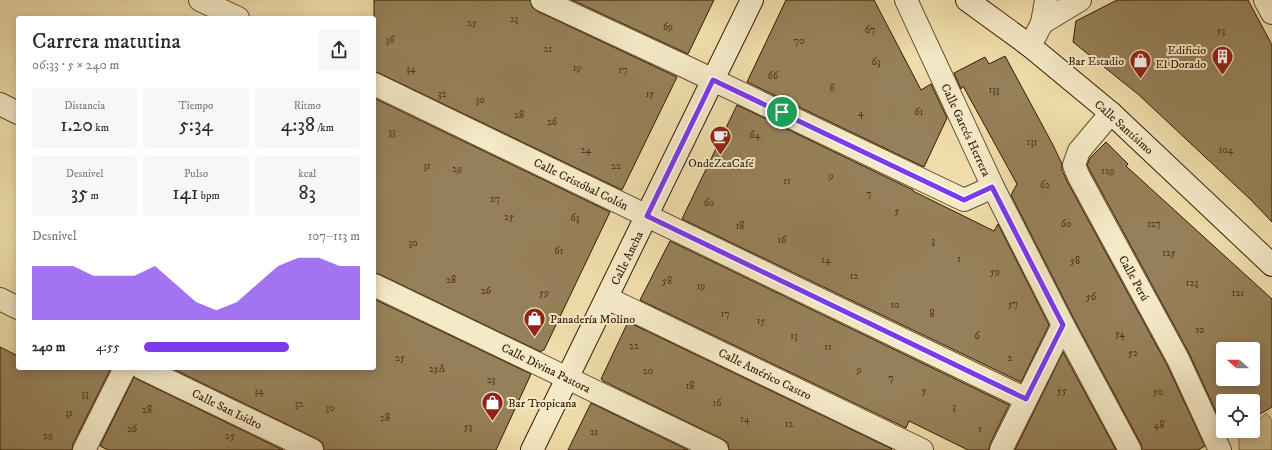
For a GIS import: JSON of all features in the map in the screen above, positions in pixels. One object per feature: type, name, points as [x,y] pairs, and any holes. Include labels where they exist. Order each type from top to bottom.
[{"type":"street","points":[[200,0],[234,16]]},
{"type":"street","points":[[542,0],[964,200],[992,187]]},
{"type":"street","name":"Calle Ancha","points":[[532,450],[752,0]]},
{"type":"street","name":"Calle Garcés Herrera","points":[[906,0],[992,187],[1063,325],[1130,450]]},
{"type":"street","name":"Calle Santísimo","points":[[967,0],[1030,46],[1110,112],[1272,265]]},
{"type":"street","points":[[1030,46],[1042,23],[1046,0]]},
{"type":"street","points":[[1042,23],[1080,0]]},
{"type":"street","points":[[1265,0],[1272,13]]},
{"type":"street","name":"Calle Cristóbal Colón","points":[[376,85],[1026,399]]},
{"type":"street","points":[[0,104],[16,112]]},
{"type":"street","name":"Calle Perú","points":[[1110,112],[1079,151],[1074,165],[1079,177],[1178,359],[1220,450]]},
{"type":"street","name":"Calle Divina Pastora","points":[[376,285],[717,450]]},
{"type":"street","name":"Calle Américo Castro","points":[[607,298],[922,450]]},
{"type":"street","points":[[0,299],[16,307]]},
{"type":"street","points":[[1001,450],[1063,325]]},
{"type":"street","points":[[84,450],[123,370]]},
{"type":"street","name":"Calle San Isidro","points":[[146,370],[312,450]]},
{"type":"shaded area","points":[[1266,413],[1272,420],[1272,450],[1239,450],[1239,438],[1260,438],[1260,419]]},
{"type":"building","points":[[374,0],[530,0],[532,7],[537,11],[677,77],[622,190],[376,72],[376,16],[374,16]]},
{"type":"building","points":[[572,0],[714,0],[688,54]]},
{"type":"building","points":[[786,0],[874,0],[921,90],[931,84],[947,118],[924,167],[747,82]]},
{"type":"building","points":[[1117,0],[1248,0],[1272,45],[1272,222],[1251,200],[1139,95],[1073,42],[1076,21]]},
{"type":"building","points":[[1005,56],[1053,145],[1062,164],[1062,170],[1068,183],[1167,365],[1205,446],[1198,450],[1142,450],[1141,444],[1074,319],[1011,195],[1017,184],[963,86],[961,89],[954,73],[985,57],[989,64]]},
{"type":"building","points":[[376,99],[610,212],[544,350],[541,352],[376,273]]},
{"type":"building","points":[[737,105],[994,231],[998,224],[1049,325],[1021,382],[682,219]]},
{"type":"building","points":[[1106,142],[1128,164],[1126,166],[1272,299],[1272,407],[1260,414],[1260,394],[1216,394],[1216,412],[1189,353],[1087,165],[1090,158]]},
{"type":"building","points":[[670,241],[1009,405],[990,444],[989,450],[968,450],[909,421],[906,428],[640,300]]},
{"type":"building","points":[[376,300],[531,374],[496,450],[324,450],[323,443],[175,370],[376,370]]},
{"type":"building","points":[[628,322],[892,449],[729,450],[728,443],[722,439],[601,379]]},
{"type":"building","points":[[0,347],[16,355],[16,370],[110,370],[73,444],[72,450],[0,450]]},
{"type":"building","points":[[1063,352],[1116,450],[1015,450]]},
{"type":"building","points":[[134,377],[283,450],[108,450],[100,446]]},
{"type":"building","points":[[591,403],[688,450],[568,450]]},
{"type":"place","name":"Edificio El Dorado","points":[[1222,76]]},
{"type":"place","name":"Bar Estadio","points":[[1140,80]]},
{"type":"place","name":"OndeZeaCafé","points":[[721,156]]},
{"type":"place","name":"Panadería Molino","points":[[534,338]]},
{"type":"place","name":"Bar Tropicana","points":[[493,422]]},
{"type":"route","points":[[713,80],[782,112],[964,200],[992,187],[1063,325],[1026,399],[647,216],[713,80]]}]
